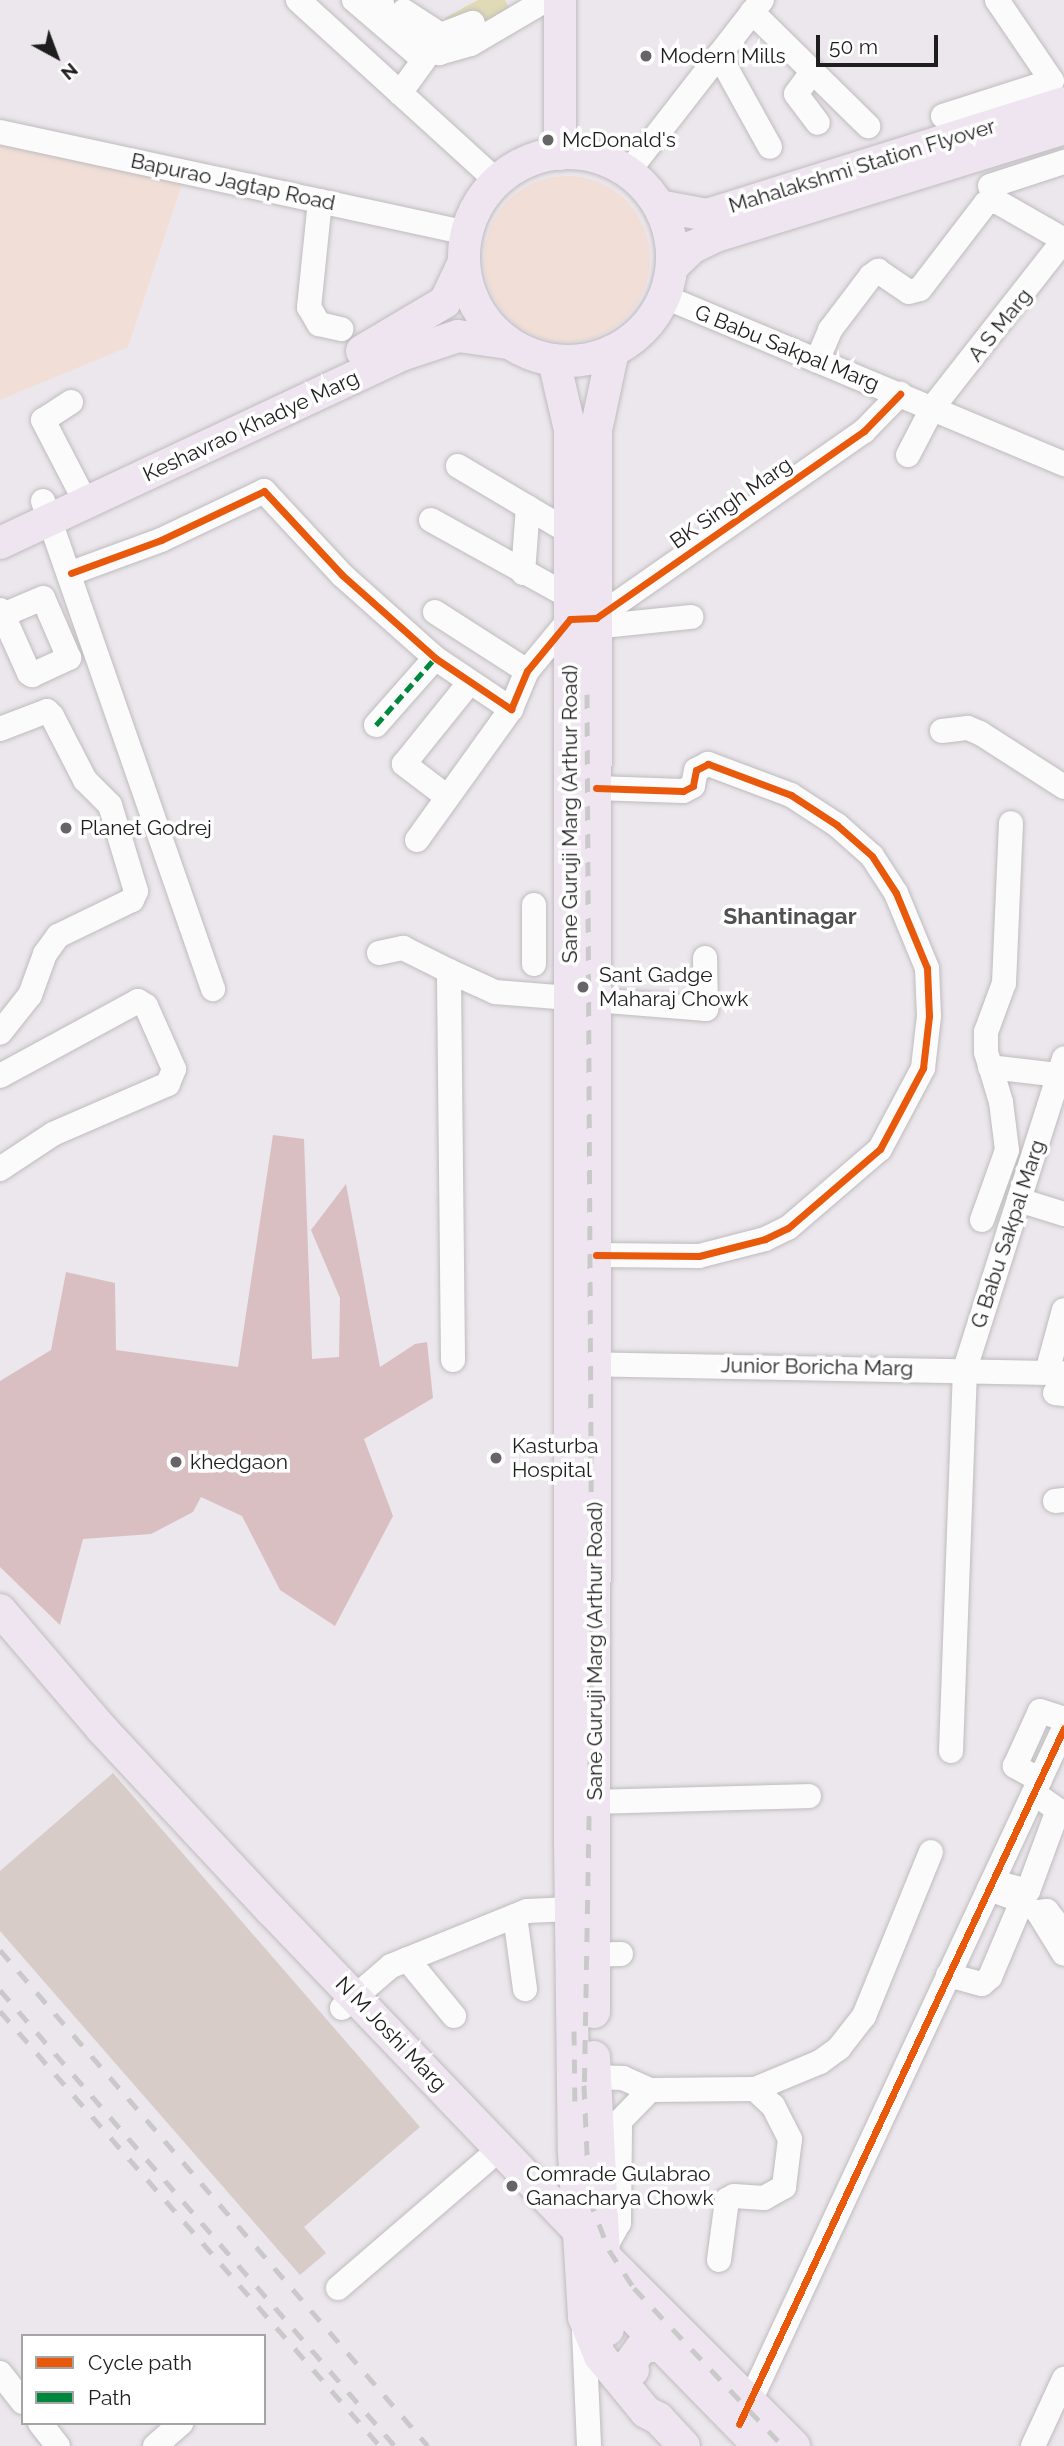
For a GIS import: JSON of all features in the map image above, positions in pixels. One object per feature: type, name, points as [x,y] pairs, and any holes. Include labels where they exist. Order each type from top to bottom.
[{"type":"main road","points":[[560,0],[569,154]]},
{"type":"main road","points":[[569,154],[576,0]]},
{"type":"main road","name":"Mahalakshmi Station Flyover","points":[[668,282],[712,225],[1060,88]]},
{"type":"main road","name":"Mahalakshmi Station Flyover","points":[[659,205],[712,225],[1064,128]]},
{"type":"main road","points":[[569,154],[604,159],[628,172],[659,205],[670,235],[668,282],[643,330],[613,351],[584,360],[554,361],[508,343],[485,322],[470,295],[463,264],[466,233],[476,209],[497,181],[511,169],[569,154]]},
{"type":"main road","name":"Keshavrao Khadye Marg","points":[[82,494],[395,335],[445,302],[463,264]]},
{"type":"main road","name":"Keshavrao Khadye Marg","points":[[0,522],[47,510],[404,354],[458,337],[508,343]]},
{"type":"main road","name":"Sane Guruji Marg (Arthur Road)","points":[[596,2257],[574,2152],[583,2003],[595,1955],[582,1608],[583,1002],[596,788],[578,548],[583,482],[613,351]]},
{"type":"main road","name":"Sane Guruji Marg (Arthur Road)","points":[[554,361],[583,482]]},
{"type":"main road","name":"Keshavrao Khadye Marg","points":[[0,543],[47,510]]},
{"type":"main road","name":"Sane Guruji Marg (Arthur Road)","points":[[583,615],[570,916],[583,1002],[596,1255],[583,1364]]},
{"type":"main road","name":"N M Joshi Marg","points":[[2,1625],[96,1735],[265,1916],[596,2257],[750,2423]]},
{"type":"main road","name":"Sane Guruji Marg (Arthur Road)","points":[[587,1787],[571,1909],[595,1955]]},
{"type":"main road","name":"N M Joshi Marg","points":[[348,2002],[487,2160],[521,2182]]},
{"type":"main road","name":"Sane Guruji Marg (Arthur Road)","points":[[583,2003],[594,2077],[595,2320]]},
{"type":"main road","points":[[521,2182],[551,2175],[574,2152]]},
{"type":"main road","name":"N M Joshi Marg","points":[[596,2257],[662,2345],[750,2423],[794,2446]]},
{"type":"main road","points":[[595,2320],[658,2405],[668,2429]]},
{"type":"main road","points":[[595,2320],[600,2356],[646,2412],[668,2429]]},
{"type":"main road","points":[[633,2370],[631,2362],[642,2347],[662,2345]]},
{"type":"street","points":[[298,0],[497,181]]},
{"type":"street","points":[[354,0],[424,60],[400,93]]},
{"type":"street","points":[[381,0],[384,10],[419,45],[439,53],[471,44],[546,0]]},
{"type":"street","points":[[390,0],[429,30],[448,35],[517,0]]},
{"type":"street","points":[[943,116],[1060,88],[997,0]]},
{"type":"street","points":[[628,172],[757,6],[813,72],[868,126]]},
{"type":"street","points":[[719,55],[770,148]]},
{"type":"street","points":[[813,72],[796,94],[818,123]]},
{"type":"street","name":"Bapurao Jagtap Road","points":[[0,132],[466,233]]},
{"type":"street","points":[[990,186],[1064,162]]},
{"type":"street","points":[[320,201],[309,307],[319,324],[341,329]]},
{"type":"street","points":[[817,361],[830,330],[871,275],[878,271],[909,292],[920,289],[986,203],[996,201],[1064,240]]},
{"type":"street","name":"A S Marg","points":[[908,455],[933,407],[1064,240]]},
{"type":"street","name":"G Babu Sakpal Marg","points":[[668,282],[817,361],[933,407],[1064,464]]},
{"type":"street","name":"BK Singh Marg","points":[[417,840],[511,709],[527,671],[583,615],[864,431],[900,394]]},
{"type":"street","points":[[71,402],[43,420],[82,494]]},
{"type":"street","points":[[458,466],[527,507],[578,548]]},
{"type":"street","points":[[71,573],[161,540],[264,491],[274,496],[342,575],[435,658],[511,709]]},
{"type":"street","points":[[523,573],[527,507]]},
{"type":"street","points":[[47,510],[71,573],[91,647],[213,989]]},
{"type":"street","points":[[431,520],[523,573],[583,615],[691,617]]},
{"type":"street","points":[[435,612],[527,671]]},
{"type":"street","points":[[376,725],[435,658]]},
{"type":"street","points":[[446,796],[404,764],[470,682]]},
{"type":"street","points":[[0,729],[47,711],[52,716],[85,780],[110,805],[136,891],[132,900],[58,936],[46,954],[30,995],[0,1032]]},
{"type":"street","points":[[942,732],[968,728],[980,733],[1064,787]]},
{"type":"street","points":[[596,788],[689,790],[696,770],[708,764],[791,795],[837,825],[872,856],[896,892],[927,968],[929,1016],[923,1068],[880,1149],[788,1228],[765,1239],[699,1256],[596,1255]]},
{"type":"street","points":[[982,1220],[1007,1150],[1001,1101],[990,1067],[986,1032],[1004,983],[1011,823]]},
{"type":"street","points":[[534,964],[534,911],[570,916]]},
{"type":"street","points":[[379,953],[403,948],[495,992],[583,1002],[706,1009],[705,958]]},
{"type":"street","points":[[449,971],[453,1360]]},
{"type":"street","points":[[0,1076],[138,1001],[146,1006],[174,1069],[168,1084],[54,1134],[0,1169]]},
{"type":"street","points":[[990,1067],[1061,1066]]},
{"type":"street","name":"G Babu Sakpal Marg","points":[[951,1751],[965,1369],[1061,1066]]},
{"type":"street","points":[[1007,1150],[1033,1156]]},
{"type":"street","points":[[1019,1199],[1064,1214]]},
{"type":"street","points":[[1058,1383],[1064,1310]]},
{"type":"street","name":"Junior Boricha Marg","points":[[583,1364],[965,1369],[1058,1383]]},
{"type":"street","points":[[994,1887],[1025,1892],[1030,1888],[1059,1808],[1014,1766],[1040,1711],[1064,1719]]},
{"type":"street","points":[[750,2423],[956,1978],[1064,1728]]},
{"type":"street","points":[[587,1787],[809,1796]]},
{"type":"street","points":[[594,2077],[623,2078],[649,2090],[755,2090],[820,2063],[839,2048],[864,2016],[931,1852]]},
{"type":"street","points":[[956,1978],[987,1981],[1020,1906],[1017,1899],[994,1887]]},
{"type":"street","points":[[348,2002],[377,1974],[407,1959],[515,1916],[571,1909]]},
{"type":"street","points":[[1064,1933],[1047,1911],[1038,1912],[1064,1954]]},
{"type":"street","points":[[515,1916],[525,1989]]},
{"type":"street","points":[[407,1959],[454,2016]]},
{"type":"street","points":[[596,2257],[619,2222],[620,2121],[649,2090]]},
{"type":"street","points":[[719,2260],[727,2200],[734,2196],[764,2198],[784,2187],[790,2139],[773,2106],[755,2090]]},
{"type":"street","points":[[338,2288],[487,2160]]},
{"type":"street","points":[[589,2446],[595,2320]]},
{"type":"street","points":[[0,2373],[21,2399]]},
{"type":"street","points":[[1033,2446],[1064,2379]]},
{"type":"street","points":[[42,2425],[58,2446]]},
{"type":"street","points":[[155,2446],[179,2425]]},
{"type":"shaded area","points":[[478,0],[505,0],[512,14],[459,44],[445,18]]},
{"type":"shaded area","points":[[0,132],[186,172],[128,347],[0,400]]},
{"type":"shaded area","points":[[567,176],[599,182],[626,200],[644,227],[650,259],[644,291],[626,318],[599,336],[567,342],[535,336],[508,318],[490,291],[484,259],[490,227],[508,200],[535,182]]},
{"type":"shaded area","points":[[273,1135],[304,1139],[312,1359],[339,1357],[340,1298],[311,1230],[346,1184],[380,1367],[415,1344],[427,1342],[433,1398],[364,1439],[393,1516],[335,1626],[280,1590],[242,1516],[201,1497],[193,1512],[151,1534],[83,1539],[60,1625],[0,1567],[0,1381],[51,1350],[66,1272],[115,1283],[116,1350],[238,1367]]},
{"type":"shaded area","points":[[113,1773],[420,2127],[304,2227],[326,2253],[300,2275],[0,1931],[0,1871]]},
{"type":"railway","points":[[587,694],[592,1648],[584,2085],[589,2198],[609,2250],[634,2288],[783,2446]]},
{"type":"railway","points":[[0,1950],[428,2446]]},
{"type":"railway","points":[[0,1990],[395,2446]]},
{"type":"railway","points":[[0,2011],[380,2446]]},
{"type":"railway","points":[[574,2031],[575,2112]]},
{"type":"marked path","points":[[376,725],[435,658]]},
{"type":"cycle path","points":[[71,573],[161,540],[264,491],[342,575],[435,658],[511,709],[527,671],[570,619],[596,618],[864,431],[900,394]]},
{"type":"cycle path","points":[[596,788],[683,791],[693,786],[696,770],[708,764],[791,795],[837,825],[872,856],[896,893],[927,968],[929,1016],[923,1068],[880,1149],[788,1228],[765,1239],[699,1256],[596,1255]]},
{"type":"cycle path","points":[[739,2424],[1064,1728]]},
{"type":"place","name":"Modern Mills","points":[[646,56]]},
{"type":"place","name":"McDonald's","points":[[548,140]]},
{"type":"place","name":"Planet Godrej","points":[[66,828]]},
{"type":"place","name":"Sant Gadge Maharaj Chowk","points":[[583,987]]},
{"type":"place","name":"Kasturba Hospital","points":[[496,1458]]},
{"type":"place","name":"khedgaon","points":[[176,1462]]},
{"type":"place","name":"Comrade Gulabrao Ganacharya Chowk","points":[[512,2186]]},
{"type":"district","name":"Shantinagar","points":[[790,916]]}]
